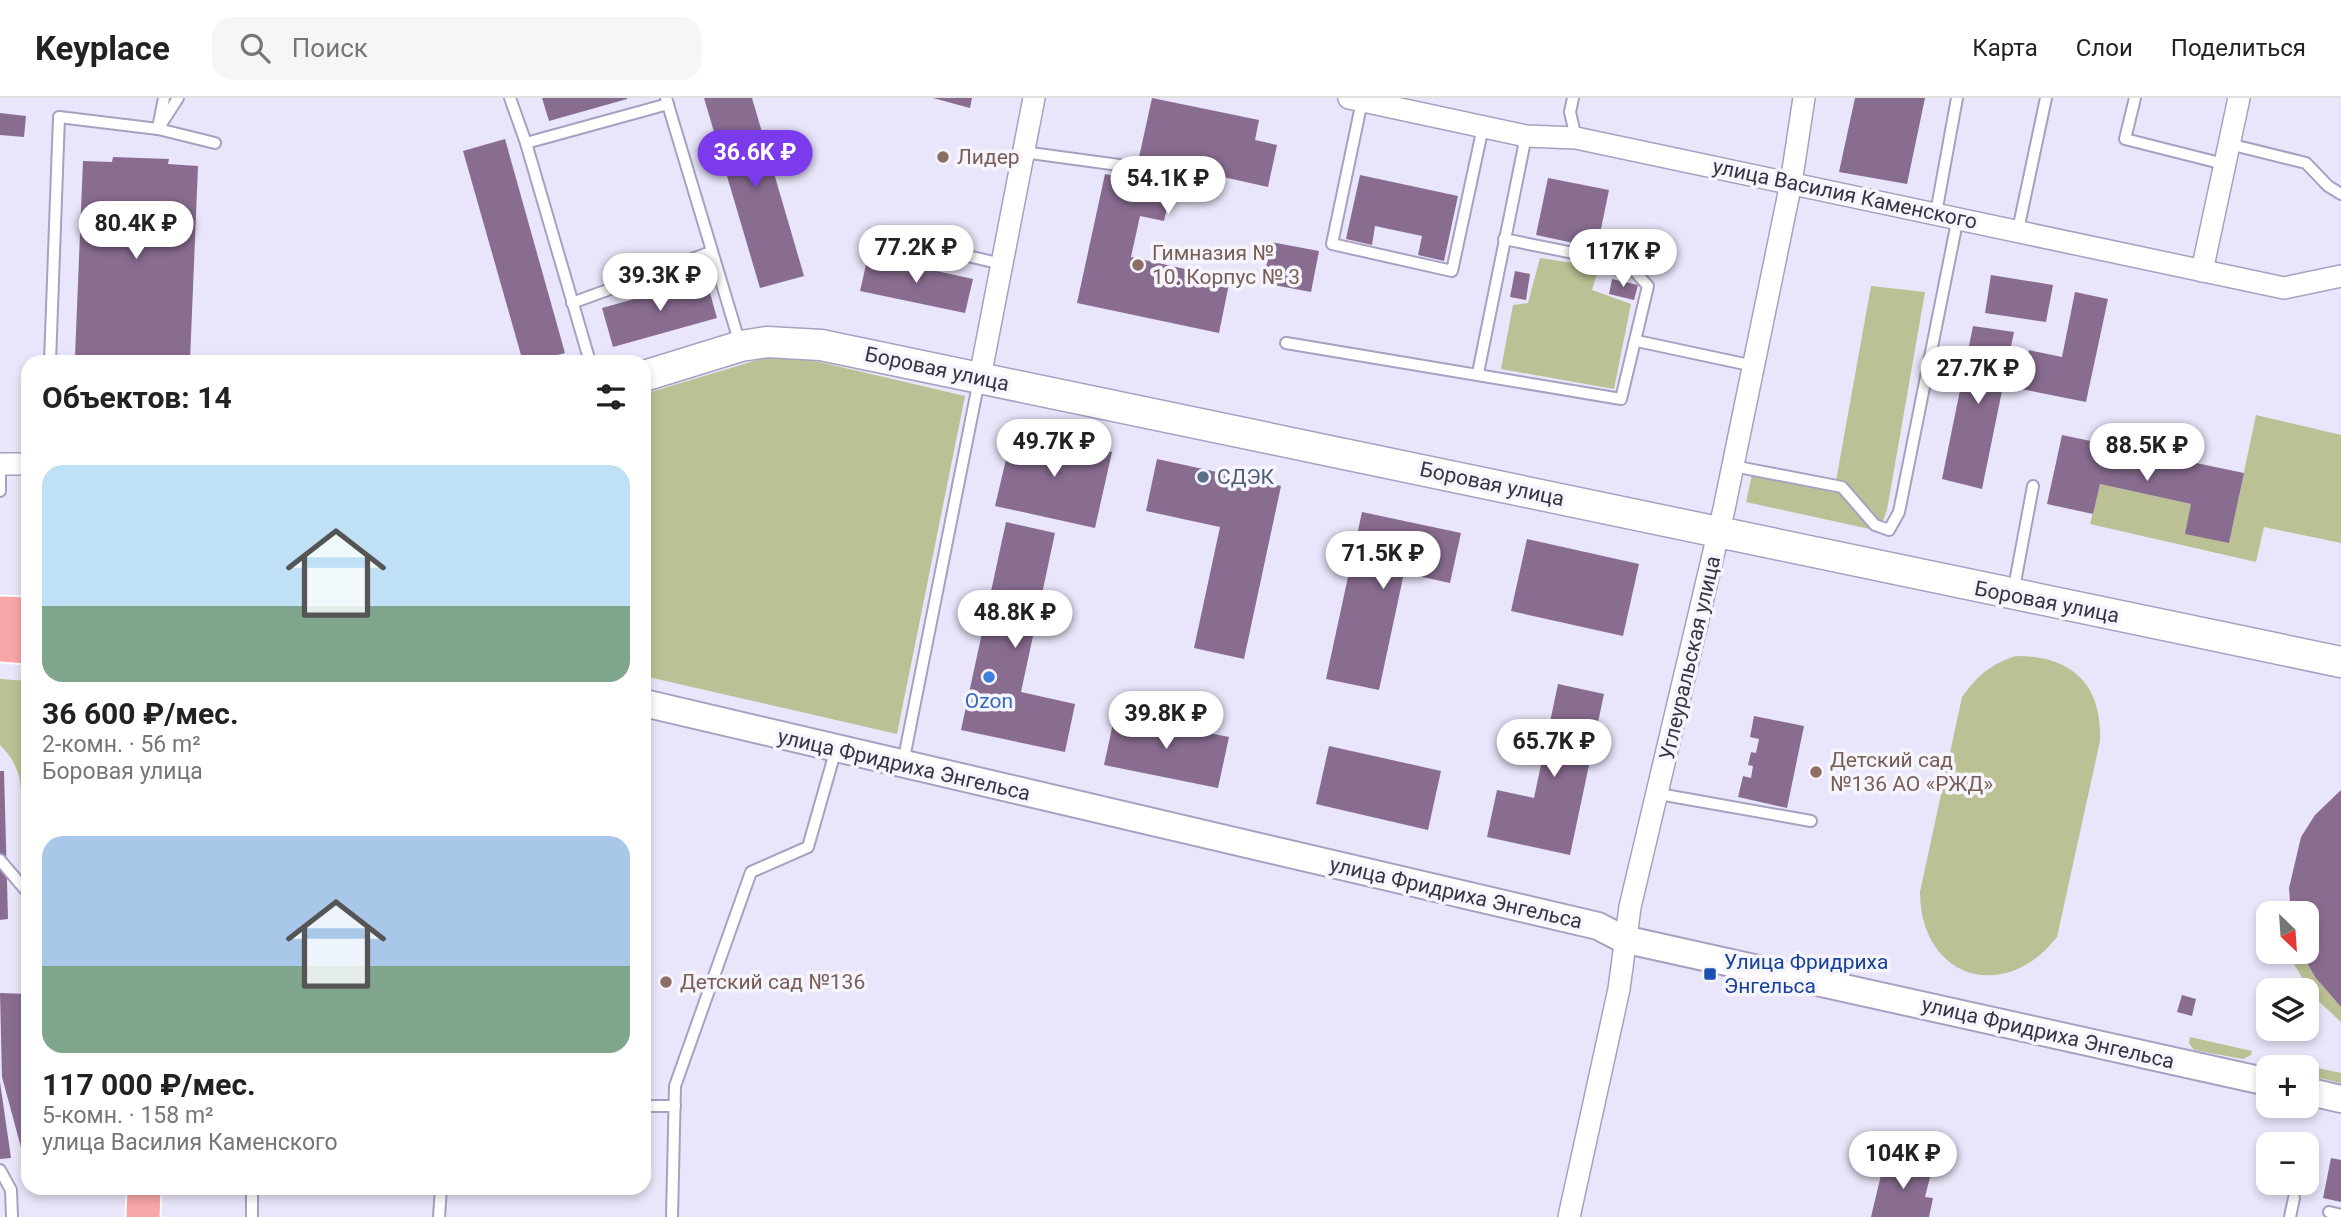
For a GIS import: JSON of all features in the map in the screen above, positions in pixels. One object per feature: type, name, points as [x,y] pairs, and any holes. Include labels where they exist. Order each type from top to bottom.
[{"type":"main road","name":"Боровая улица","points":[[651,374],[741,346],[767,342],[821,345],[2341,662]]},
{"type":"main road","points":[[0,613],[21,614]]},
{"type":"main road","points":[[124,1195],[124,1217]]},
{"type":"main road","points":[[144,1195],[144,1217]]},
{"type":"street","points":[[980,377],[1034,98]]},
{"type":"street","name":"Углеуральская улица","points":[[1569,1217],[1619,989],[1623,939],[1659,794],[1733,466],[1791,183],[1804,98]]},
{"type":"street","points":[[2202,271],[2239,98]]},
{"type":"street","name":"улица Василия Каменского","points":[[1355,99],[1526,136],[1576,138],[2284,288],[2340,273]]},
{"type":"street","points":[[1,464],[21,464]]},
{"type":"street","name":"улица Фридриха Энгельса","points":[[651,706],[1598,926],[1623,939],[2256,1079]]},
{"type":"street","points":[[2319,1094],[2341,1099]]},
{"type":"lane","points":[[158,129],[164,98]]},
{"type":"lane","points":[[158,129],[178,98]]},
{"type":"lane","points":[[510,98],[526,143],[588,355]]},
{"type":"lane","points":[[1573,98],[1570,112],[1576,138]]},
{"type":"lane","points":[[1936,213],[1957,98]]},
{"type":"lane","points":[[2018,230],[2046,98]]},
{"type":"lane","points":[[2135,98],[2125,139],[2306,163],[2328,186],[2341,194]]},
{"type":"lane","points":[[1355,99],[1332,244],[1451,271],[1483,127]]},
{"type":"lane","points":[[526,143],[667,101],[741,346]]},
{"type":"lane","points":[[50,355],[59,117],[158,129],[215,143]]},
{"type":"lane","points":[[1478,373],[1526,136]]},
{"type":"lane","points":[[1023,152],[1119,165]]},
{"type":"lane","points":[[1733,466],[1842,487],[1875,525],[1889,530],[1899,512],[1958,217]]},
{"type":"lane","points":[[873,234],[1002,264]]},
{"type":"lane","points":[[1286,343],[1621,399],[1648,286],[1628,264],[1504,239]]},
{"type":"lane","points":[[572,303],[711,252]]},
{"type":"lane","points":[[1637,341],[1754,366]]},
{"type":"lane","points":[[903,764],[980,377]]},
{"type":"lane","points":[[0,491],[1,464]]},
{"type":"lane","points":[[2012,595],[2034,486]]},
{"type":"lane","points":[[672,1217],[675,1086],[751,872],[808,847],[836,749]]},
{"type":"lane","points":[[1659,794],[1811,821]]},
{"type":"lane","points":[[0,860],[21,884]]},
{"type":"lane","points":[[651,1106],[675,1107]]},
{"type":"lane","points":[[0,1170],[11,1190],[12,1217]]},
{"type":"lane","points":[[252,1195],[252,1217]]},
{"type":"lane","points":[[439,1217],[441,1195]]},
{"type":"lane","points":[[2290,1217],[2294,1198]]},
{"type":"lane","points":[[2329,1212],[2341,1215]]},
{"type":"green space","points":[[1540,258],[1599,267],[1592,290],[1631,304],[1614,389],[1501,369],[1513,305],[1528,303]]},
{"type":"green space","points":[[1871,286],[1925,292],[1887,510],[1879,531],[1746,502],[1752,475],[1830,488],[1836,481]]},
{"type":"green space","points":[[781,353],[965,396],[897,734],[651,678],[651,392]]},
{"type":"green space","points":[[2256,415],[2341,435],[2341,543],[2264,527],[2256,562],[2090,524],[2100,484],[2191,504],[2229,543]]},
{"type":"green space","points":[[2016,656],[2053,661],[2080,678],[2096,704],[2100,741],[2057,937],[2036,958],[2013,971],[1990,975],[1969,972],[1949,962],[1934,945],[1924,921],[1920,892],[1962,697],[1986,671]]},
{"type":"green space","points":[[0,679],[21,680],[21,794],[16,769],[0,745]]},
{"type":"green space","points":[[2294,964],[2308,964],[2316,978],[2302,978]]},
{"type":"green space","points":[[2319,982],[2341,1007],[2341,1022],[2319,1002]]},
{"type":"green space","points":[[2190,1037],[2252,1051],[2251,1055],[2243,1059],[2194,1050],[2189,1043]]},
{"type":"green space","points":[[2319,1068],[2341,1073],[2341,1083],[2319,1078]]},
{"type":"building","points":[[542,98],[627,98],[627,99],[549,121]]},
{"type":"building","points":[[704,98],[752,98],[804,276],[760,288]]},
{"type":"building","points":[[933,98],[972,98],[970,108]]},
{"type":"building","points":[[1152,98],[1259,120],[1255,140],[1277,145],[1268,187],[1156,162],[1151,184],[1171,188],[1164,221],[1140,216],[1131,257],[1230,279],[1219,333],[1077,303],[1105,174],[1134,180]]},
{"type":"building","points":[[1855,98],[1925,98],[1907,184],[1839,172]]},
{"type":"building","points":[[0,113],[26,116],[24,137],[0,135]]},
{"type":"building","points":[[505,139],[565,353],[521,355],[463,151]]},
{"type":"building","points":[[113,157],[169,159],[168,164],[198,166],[190,355],[75,355],[83,161],[112,162]]},
{"type":"building","points":[[1360,175],[1458,196],[1444,261],[1418,255],[1422,236],[1375,226],[1372,245],[1346,239]]},
{"type":"building","points":[[1548,178],[1609,190],[1597,248],[1536,235]]},
{"type":"building","points":[[1271,242],[1319,251],[1311,292],[1263,283]]},
{"type":"building","points":[[868,256],[973,279],[965,313],[860,291]]},
{"type":"building","points":[[1515,271],[1530,274],[1526,300],[1510,297]]},
{"type":"building","points":[[1991,275],[2053,285],[2046,322],[1985,313]]},
{"type":"building","points":[[706,279],[717,318],[613,347],[602,308]]},
{"type":"building","points":[[1612,279],[1638,285],[1634,300],[1609,294]]},
{"type":"building","points":[[2075,292],[2108,299],[2086,402],[2021,389],[2029,350],[2062,357]]},
{"type":"building","points":[[1973,326],[2014,332],[1982,489],[1942,479]]},
{"type":"building","points":[[1013,430],[1112,452],[1095,528],[995,506]]},
{"type":"building","points":[[2062,435],[2244,473],[2229,543],[2185,534],[2191,504],[2100,484],[2093,514],[2047,504]]},
{"type":"building","points":[[1157,459],[1281,486],[1244,659],[1194,648],[1220,527],[1146,511]]},
{"type":"building","points":[[1362,512],[1461,533],[1450,583],[1404,573],[1379,690],[1326,679]]},
{"type":"building","points":[[1006,522],[1055,533],[1021,692],[1075,704],[1065,752],[961,730]]},
{"type":"building","points":[[1527,539],[1639,564],[1623,636],[1511,611]]},
{"type":"building","points":[[1558,684],[1604,694],[1570,855],[1487,837],[1497,790],[1534,798]]},
{"type":"building","points":[[1115,714],[1229,737],[1218,788],[1104,765]]},
{"type":"building","points":[[1754,716],[1804,726],[1787,808],[1738,797],[1743,776],[1751,778],[1753,766],[1748,765],[1751,752],[1756,753],[1759,739],[1750,737]]},
{"type":"building","points":[[1329,746],[1441,771],[1428,830],[1316,804]]},
{"type":"building","points":[[0,771],[4,771],[8,919],[0,920]]},
{"type":"building","points":[[2341,790],[2341,1007],[2319,982],[2319,978],[2315,977],[2308,964],[2319,964],[2319,901],[2290,901],[2289,888],[2301,837],[2315,815]]},
{"type":"building","points":[[0,993],[21,994],[21,1147],[2,1077]]},
{"type":"building","points":[[2182,995],[2196,999],[2192,1016],[2177,1012]]},
{"type":"building","points":[[0,1082],[11,1158],[0,1159]]},
{"type":"building","points":[[1885,1158],[1932,1169],[1925,1197],[1933,1198],[1929,1217],[1871,1217]]},
{"type":"building","points":[[2331,1158],[2341,1160],[2341,1202],[2323,1198]]},
{"type":"place","name":"Лидер","points":[[943,157]]},
{"type":"place","name":"Гимназия № 10. Корпус № 3","points":[[1138,265]]},
{"type":"place","name":"СДЭК","points":[[1203,477]]},
{"type":"place","name":"Ozon","points":[[989,677]]},
{"type":"place","name":"Детский сад №136 АО «РЖД»","points":[[1816,772]]},
{"type":"place","name":"Улица Фридриха Энгельса","points":[[1710,974]]},
{"type":"place","name":"Детский сад №136","points":[[666,982]]}]
